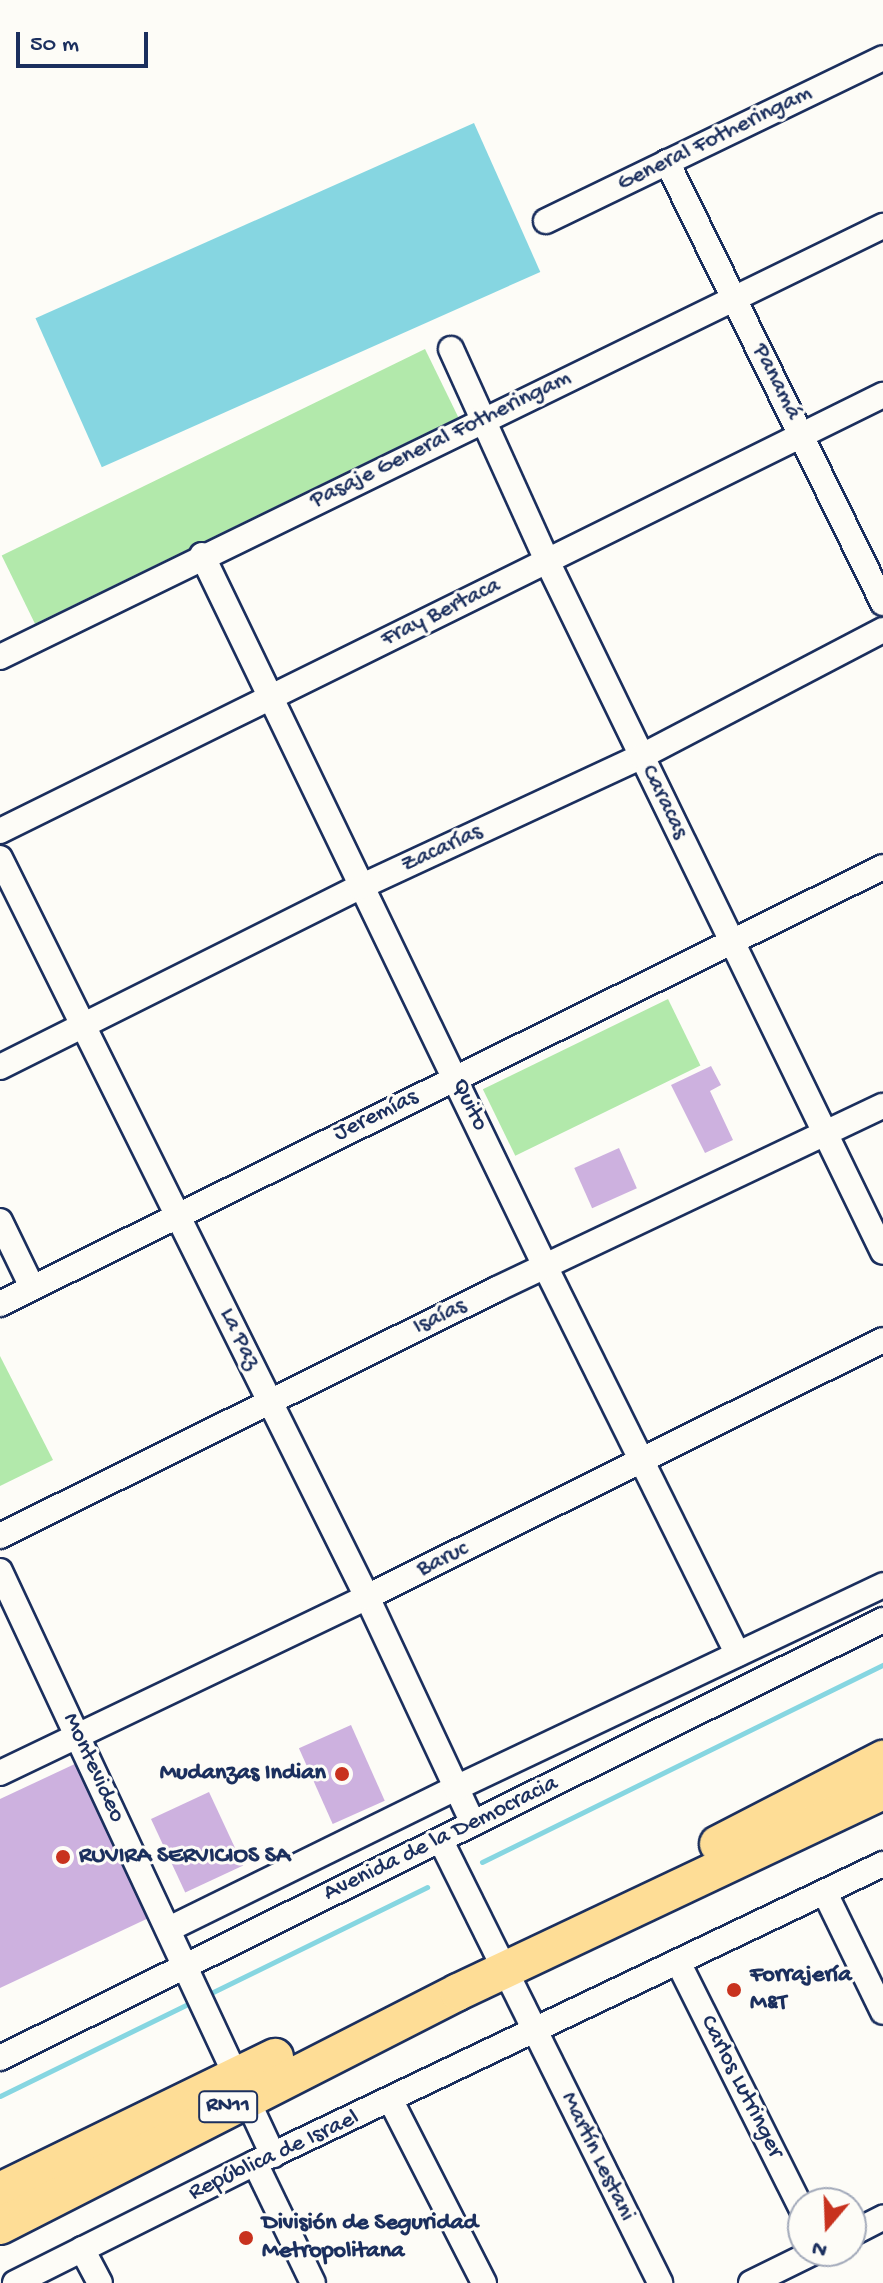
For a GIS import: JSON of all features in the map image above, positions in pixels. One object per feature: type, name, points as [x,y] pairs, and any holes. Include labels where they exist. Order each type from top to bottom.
[{"type":"highway","points":[[501,1958],[883,1759]]},
{"type":"highway","name":"RN11","points":[[0,2226],[312,2041],[501,1958],[645,1906],[883,1791]]},
{"type":"highway","name":"RN11","points":[[0,2191],[240,2086],[501,1958]]},
{"type":"street","name":"General Fotheringam","points":[[546,221],[883,58]]},
{"type":"street","name":"Panamá","points":[[667,162],[883,603]]},
{"type":"street","name":"Pasaje General Fotheringam","points":[[0,657],[202,555],[883,226]]},
{"type":"street","name":"Caracas","points":[[451,349],[547,561],[883,1252]]},
{"type":"street","name":"Fray Bertaca","points":[[0,831],[883,395]]},
{"type":"street","name":"Quito","points":[[202,555],[360,887],[738,1654]]},
{"type":"street","name":"Zacarías","points":[[0,1067],[360,887],[642,756],[883,630]]},
{"type":"street","name":"La Paz","points":[[0,858],[367,1597],[473,1823]]},
{"type":"street","name":"Jeremías","points":[[0,1304],[883,867]]},
{"type":"street","name":"Isaías","points":[[0,1536],[545,1266],[883,1106]]},
{"type":"street","points":[[0,1221],[32,1287]]},
{"type":"street","name":"Baruc","points":[[0,1773],[645,1461],[883,1340]]},
{"type":"street","name":"Montevideo","points":[[0,1571],[240,2086],[264,2159],[313,2283]]},
{"type":"street","points":[[169,1929],[456,1788],[883,1585]]},
{"type":"street","name":"Avenida de la Democracia","points":[[0,2058],[883,1620]]},
{"type":"street","name":"Martín Lestani","points":[[441,1841],[660,2283]]},
{"type":"street","points":[[534,2030],[883,1864]]},
{"type":"street","points":[[825,1893],[883,2012]]},
{"type":"street","name":"Carlos Lutringer","points":[[678,1962],[790,2187]]},
{"type":"street","name":"República de Israel","points":[[15,2283],[534,2030]]},
{"type":"street","points":[[391,2101],[484,2283]]},
{"type":"street","points":[[82,2249],[100,2283]]},
{"type":"street","points":[[751,2283],[787,2265]]},
{"type":"green space","points":[[425,349],[458,417],[35,624],[2,555]]},
{"type":"green space","points":[[668,999],[700,1066],[515,1156],[483,1089]]},
{"type":"green space","points":[[0,1356],[53,1460],[0,1486]]},
{"type":"water","points":[[474,123],[540,272],[102,467],[35,318]]},
{"type":"building","points":[[711,1066],[721,1085],[710,1091],[733,1140],[705,1153],[671,1085]]},
{"type":"building","points":[[619,1148],[637,1188],[592,1208],[574,1168]]},
{"type":"building","name":"Mudanzas Indian","points":[[351,1725],[385,1801],[333,1824],[299,1748]]},
{"type":"building","name":"RUVIRA SERVICIOS SA","points":[[79,1762],[155,1915],[0,1988],[0,1799]]},
{"type":"building","points":[[209,1792],[243,1865],[185,1892],[151,1819]]},
{"type":"waterway","points":[[482,1862],[883,1665]]},
{"type":"waterway","points":[[209,1994],[427,1887]]},
{"type":"waterway","points":[[0,2096],[190,2003]]},
{"type":"place","name":"Mudanzas Indian","points":[[342,1774]]},
{"type":"place","name":"RUVIRA SERVICIOS SA","points":[[63,1857]]},
{"type":"place","name":"Forrajería M&T","points":[[734,1990]]},
{"type":"place","name":"División de Seguridad Metropolitana","points":[[246,2238]]}]
